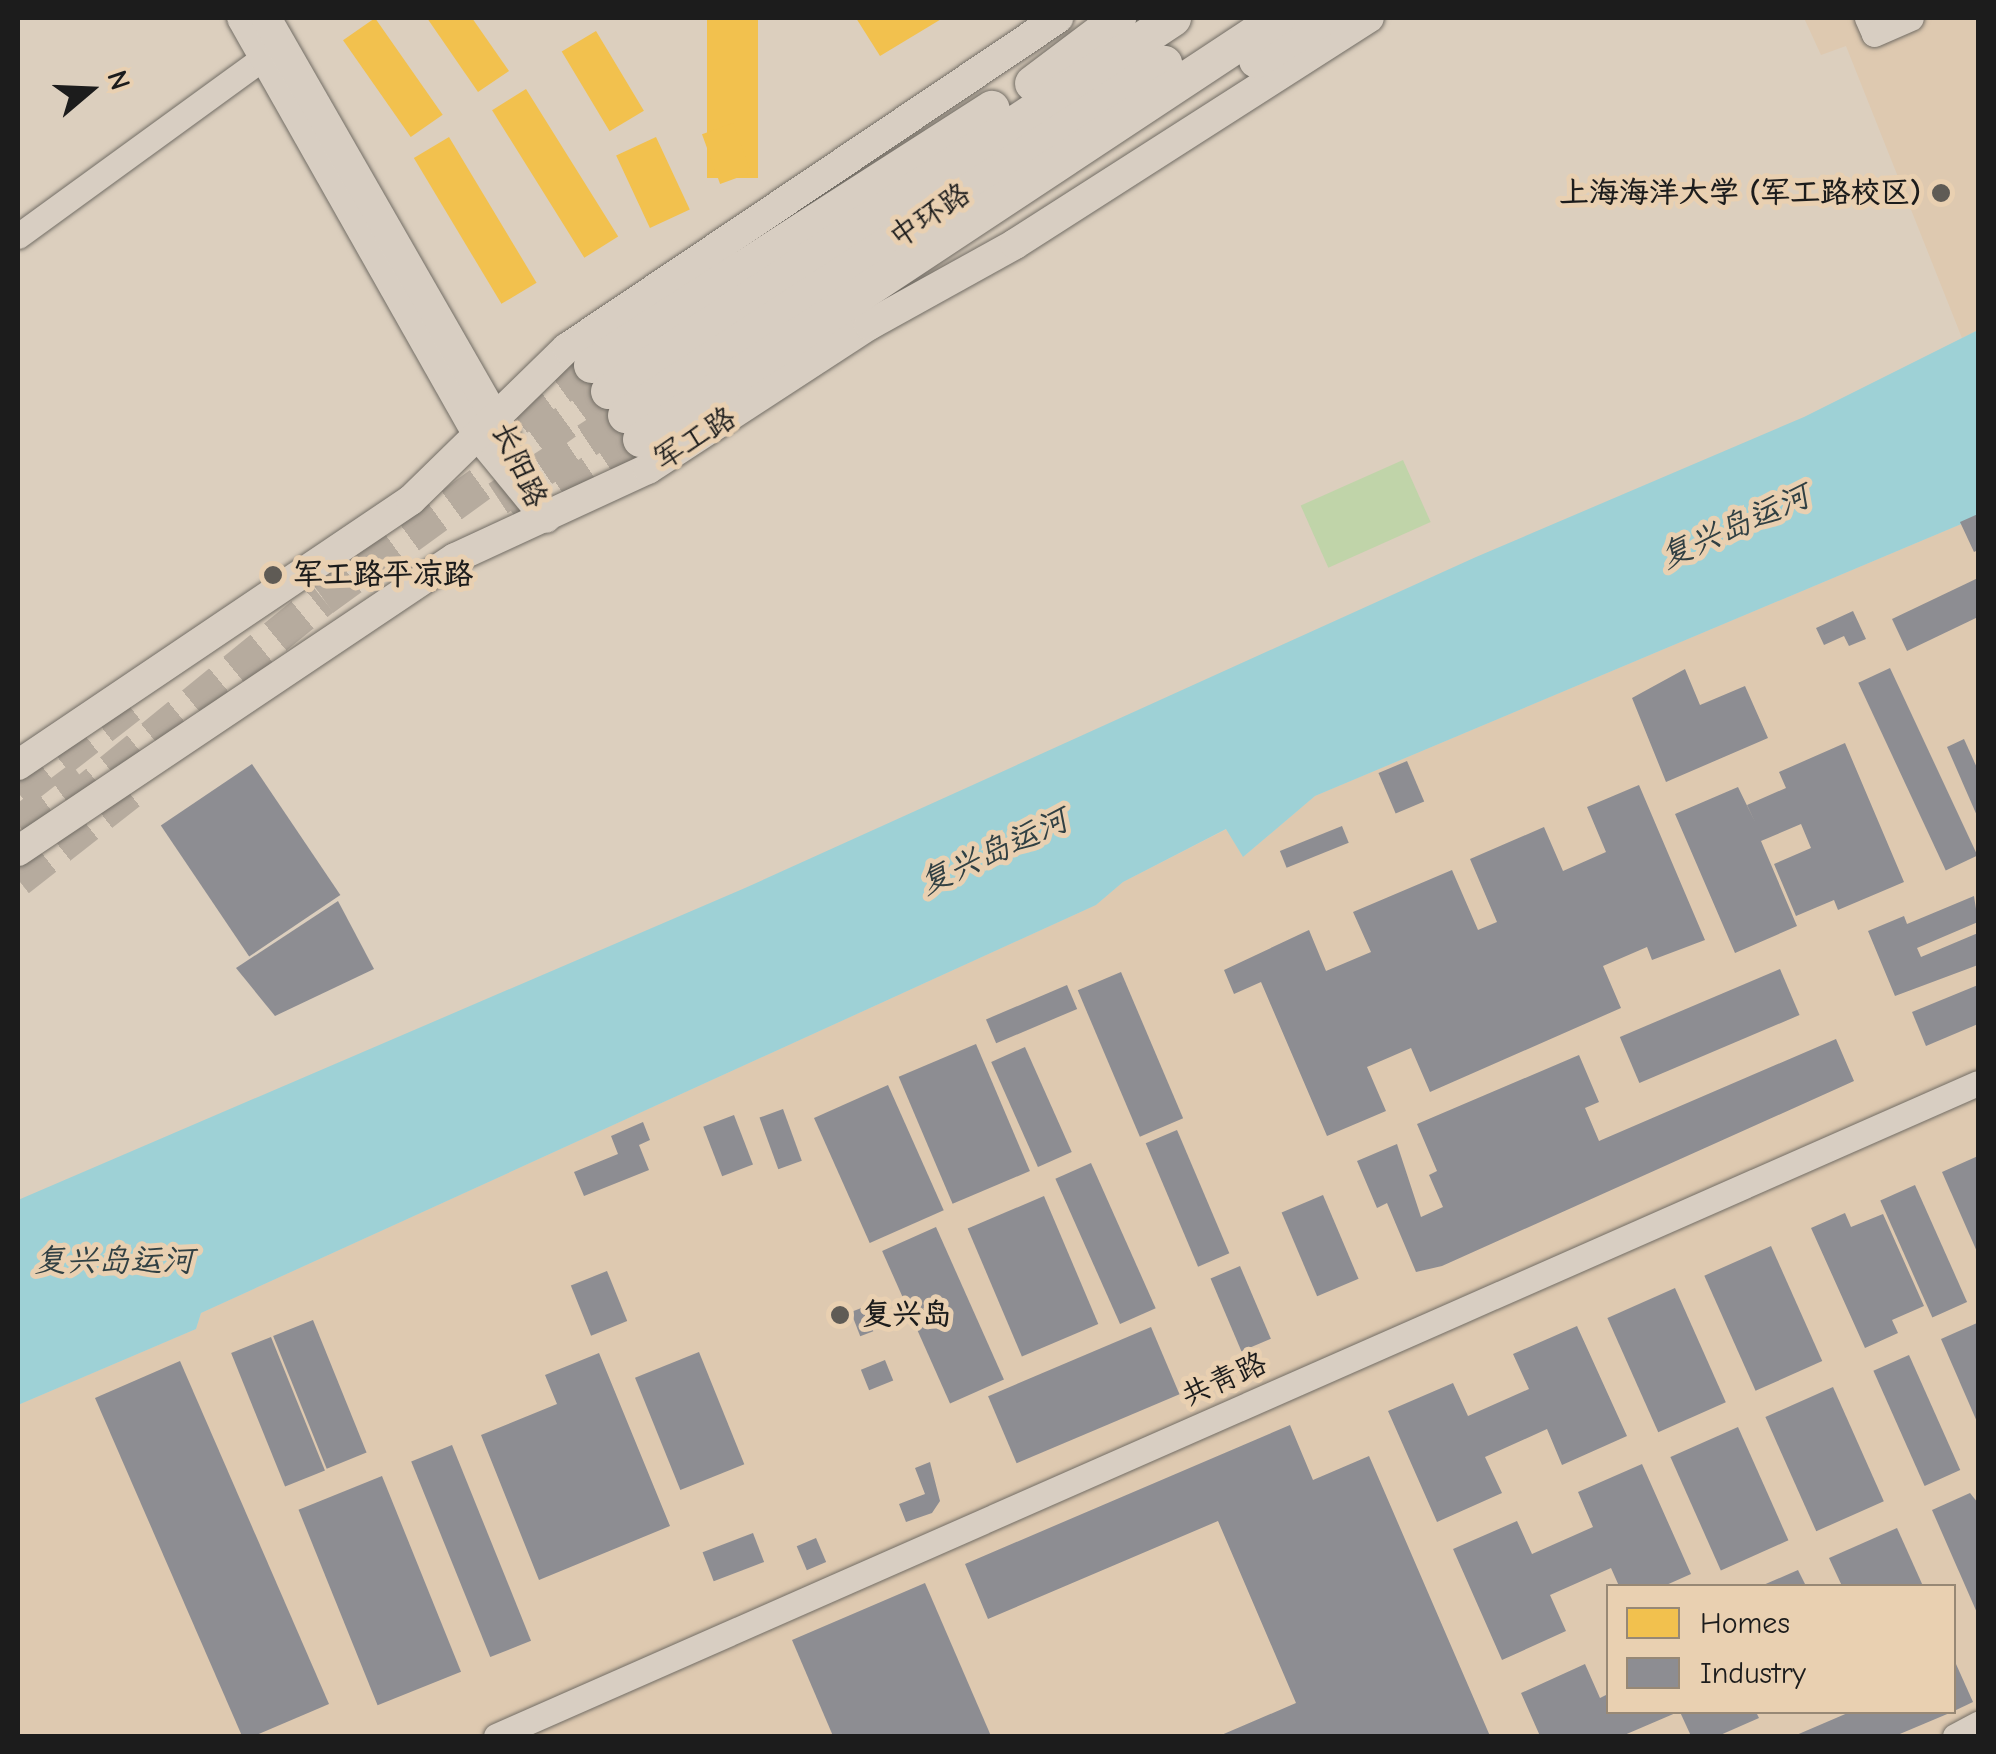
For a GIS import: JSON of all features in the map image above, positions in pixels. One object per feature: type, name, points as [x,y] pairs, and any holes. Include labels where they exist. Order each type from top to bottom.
[{"type":"highway","points":[[616,402],[1118,18]]},
{"type":"highway","points":[[1032,82],[1131,18]]},
{"type":"highway","name":"中环路","points":[[616,402],[1173,18]]},
{"type":"highway","name":"中环路","points":[[616,402],[1236,18]]},
{"type":"highway","points":[[944,241],[1277,18]]},
{"type":"highway","points":[[616,402],[944,241],[1079,168],[1322,18]]},
{"type":"main road","name":"长阳路","points":[[242,18],[546,518]]},
{"type":"main road","name":"长阳路","points":[[266,18],[487,426]]},
{"type":"main road","points":[[18,765],[411,500],[567,348],[1058,18]]},
{"type":"main road","name":"军工路","points":[[18,851],[455,558],[546,518],[676,452],[868,325],[1016,244],[1369,18]]},
{"type":"street","points":[[1867,18],[1874,34],[1912,18]]},
{"type":"street","points":[[18,236],[264,57]]},
{"type":"street","name":"共青路","points":[[496,1736],[1978,1083]]},
{"type":"street","points":[[1955,1736],[1978,1724]]},
{"type":"shaded area","name":"上海海洋大学 (军工路校区)","points":[[1804,18],[1978,18],[1978,330],[1962,338],[1846,46],[1821,55]]},
{"type":"shaded area","points":[[1978,517],[1978,1736],[18,1736],[18,1405],[196,1329],[201,1313],[1096,905],[1123,882],[1227,829],[1243,857],[1315,796]]},
{"type":"green space","points":[[1403,460],[1431,522],[1328,568],[1301,506]]},
{"type":"water","name":"复兴岛运河","points":[[1978,330],[1978,517],[1315,796],[1243,857],[1226,829],[1123,882],[1096,905],[201,1313],[196,1329],[18,1405],[18,1200],[745,888],[1476,557],[1804,417]]},
{"type":"building: Homes","points":[[375,18],[443,115],[411,137],[343,40]]},
{"type":"building: Homes","points":[[427,18],[472,18],[509,71],[478,92]]},
{"type":"building: Homes","points":[[707,18],[758,18],[758,178],[707,178]]},
{"type":"building: Homes","points":[[856,18],[943,18],[880,56]]},
{"type":"building: Homes","points":[[596,31],[644,111],[610,131],[562,52]]},
{"type":"building: Homes","points":[[526,89],[618,237],[584,258],[492,110]]},
{"type":"building: Homes","points":[[733,123],[751,173],[720,184],[702,134]]},
{"type":"building: Homes","points":[[449,137],[537,283],[501,304],[414,158]]},
{"type":"building: Homes","points":[[656,137],[690,210],[650,228],[616,156]]},
{"type":"building: Industry","points":[[1978,514],[1978,550],[1974,552],[1960,522]]},
{"type":"building: Industry","points":[[1978,578],[1978,617],[1907,651],[1892,619]]},
{"type":"building: Industry","points":[[1853,611],[1866,639],[1849,646],[1844,636],[1824,645],[1816,628]]},
{"type":"building: Industry","points":[[1890,668],[1977,856],[1946,870],[1858,683]]},
{"type":"building: Industry","points":[[1685,669],[1700,705],[1745,686],[1768,738],[1666,782],[1632,698]]},
{"type":"building: Industry","points":[[1964,739],[1978,770],[1978,818],[1947,747]]},
{"type":"building: Industry","points":[[1845,743],[1904,882],[1838,910],[1834,900],[1796,916],[1774,864],[1811,848],[1801,824],[1761,841],[1797,926],[1735,953],[1675,814],[1738,787],[1755,822],[1747,805],[1786,788],[1779,772]]},
{"type":"building: Industry","points":[[1407,761],[1424,802],[1396,814],[1378,773]]},
{"type":"building: Industry","points":[[252,764],[340,895],[249,956],[161,826]]},
{"type":"building: Industry","points":[[1639,785],[1705,940],[1652,960],[1647,947],[1603,966],[1621,1008],[1430,1092],[1411,1048],[1367,1067],[1386,1111],[1327,1136],[1261,982],[1234,994],[1224,970],[1309,930],[1326,971],[1371,952],[1353,912],[1452,870],[1478,930],[1497,922],[1470,859],[1544,827],[1563,871],[1606,852],[1587,807]]},
{"type":"building: Industry","points":[[1342,826],[1349,843],[1287,868],[1280,851]]},
{"type":"building: Industry","points":[[1974,896],[1978,922],[1917,948],[1921,957],[1978,933],[1978,965],[1895,996],[1868,931],[1904,916],[1907,924]]},
{"type":"building: Industry","points":[[338,901],[374,969],[275,1016],[236,968]]},
{"type":"building: Industry","points":[[1780,969],[1800,1015],[1639,1083],[1620,1037]]},
{"type":"building: Industry","points":[[1121,972],[1183,1118],[1140,1137],[1078,990]]},
{"type":"building: Industry","points":[[1067,985],[1077,1009],[996,1043],[986,1019]]},
{"type":"building: Industry","points":[[1978,985],[1978,1024],[1926,1046],[1912,1012]]},
{"type":"building: Industry","points":[[1836,1039],[1854,1081],[1442,1266],[1416,1272],[1387,1203],[1377,1208],[1357,1161],[1397,1144],[1421,1217],[1443,1207],[1429,1175],[1437,1171],[1417,1124],[1579,1055],[1599,1102],[1585,1108],[1599,1141]]},
{"type":"building: Industry","points":[[976,1044],[1030,1171],[953,1204],[899,1077]]},
{"type":"building: Industry","points":[[1025,1047],[1072,1152],[1038,1167],[991,1062]]},
{"type":"building: Industry","points":[[888,1085],[944,1210],[870,1243],[814,1118]]},
{"type":"building: Industry","points":[[783,1109],[802,1161],[778,1169],[760,1118]]},
{"type":"building: Industry","points":[[734,1115],[753,1164],[722,1176],[703,1127]]},
{"type":"building: Industry","points":[[643,1122],[650,1140],[639,1145],[649,1170],[584,1196],[574,1172],[618,1154],[611,1136]]},
{"type":"building: Industry","points":[[1177,1130],[1229,1253],[1198,1267],[1146,1143]]},
{"type":"building: Industry","points":[[1978,1156],[1978,1254],[1942,1172]]},
{"type":"building: Industry","points":[[1091,1163],[1156,1308],[1120,1324],[1055,1179]]},
{"type":"building: Industry","points":[[1915,1185],[1967,1302],[1932,1317],[1880,1200]]},
{"type":"building: Industry","points":[[1323,1195],[1359,1279],[1317,1296],[1282,1213]]},
{"type":"building: Industry","points":[[1044,1196],[1098,1324],[1022,1356],[968,1228]]},
{"type":"building: Industry","points":[[1845,1213],[1851,1227],[1883,1214],[1924,1306],[1892,1320],[1898,1333],[1865,1348],[1811,1228]]},
{"type":"building: Industry","points":[[936,1227],[1004,1380],[950,1404],[882,1251]]},
{"type":"building: Industry","points":[[1771,1246],[1822,1361],[1756,1391],[1704,1276]]},
{"type":"building: Industry","points":[[1240,1266],[1271,1339],[1241,1351],[1211,1279]]},
{"type":"building: Industry","points":[[607,1271],[627,1321],[591,1336],[571,1286]]},
{"type":"building: Industry","points":[[1675,1288],[1726,1402],[1658,1432],[1607,1318]]},
{"type":"building: Industry","points":[[864,1307],[873,1331],[860,1336],[851,1312]]},
{"type":"building: Industry","points":[[313,1320],[367,1453],[327,1469],[273,1336]]},
{"type":"building: Industry","points":[[1977,1323],[1978,1327],[1978,1424],[1941,1339]]},
{"type":"building: Industry","points":[[1577,1326],[1627,1436],[1562,1465],[1547,1429],[1485,1457],[1502,1493],[1437,1522],[1388,1411],[1453,1383],[1468,1416],[1529,1389],[1513,1354]]},
{"type":"building: Industry","points":[[1151,1327],[1180,1394],[1017,1463],[988,1396]]},
{"type":"building: Industry","points":[[271,1337],[325,1471],[285,1487],[231,1353]]},
{"type":"building: Industry","points":[[699,1352],[744,1464],[680,1490],[635,1378]]},
{"type":"building: Industry","points":[[599,1353],[670,1526],[539,1580],[481,1435],[557,1404],[545,1375]]},
{"type":"building: Industry","points":[[1909,1355],[1960,1470],[1925,1486],[1873,1371]]},
{"type":"building: Industry","points":[[885,1360],[893,1380],[869,1390],[861,1370]]},
{"type":"building: Industry","points":[[180,1361],[329,1704],[254,1736],[242,1736],[95,1398]]},
{"type":"building: Industry","points":[[1833,1387],[1884,1501],[1816,1531],[1765,1417]]},
{"type":"building: Industry","points":[[1290,1425],[1313,1480],[1369,1456],[1490,1736],[1219,1736],[1296,1703],[1218,1521],[988,1619],[965,1564]]},
{"type":"building: Industry","points":[[1738,1427],[1788,1540],[1721,1570],[1670,1457]]},
{"type":"building: Industry","points":[[452,1445],[531,1641],[490,1657],[411,1461]]},
{"type":"building: Industry","points":[[930,1462],[940,1501],[932,1513],[906,1522],[899,1504],[925,1494],[915,1468]]},
{"type":"building: Industry","points":[[1642,1464],[1691,1574],[1668,1584],[1618,1584],[1611,1568],[1550,1595],[1566,1631],[1502,1660],[1453,1549],[1517,1521],[1532,1554],[1593,1527],[1578,1492]]},
{"type":"building: Industry","points":[[382,1476],[461,1672],[378,1705],[299,1510]]},
{"type":"building: Industry","points":[[1970,1493],[1978,1503],[1978,1615],[1932,1510]]},
{"type":"building: Industry","points":[[1897,1528],[1922,1584],[1841,1584],[1829,1558]]},
{"type":"building: Industry","points":[[753,1533],[764,1562],[714,1581],[703,1552]]},
{"type":"building: Industry","points":[[816,1538],[826,1562],[807,1570],[797,1546]]},
{"type":"building: Industry","points":[[1798,1570],[1805,1584],[1766,1584]]},
{"type":"building: Industry","points":[[925,1583],[991,1736],[833,1736],[792,1640]]},
{"type":"building: Industry","points":[[1585,1664],[1600,1698],[1606,1695],[1606,1714],[1673,1714],[1622,1736],[1540,1736],[1521,1693]]},
{"type":"building: Industry","points":[[1956,1664],[1973,1702],[1956,1710]]},
{"type":"building: Industry","points":[[1681,1714],[1757,1714],[1759,1718],[1718,1736],[1691,1736]]},
{"type":"building: Industry","points":[[1845,1714],[1947,1714],[1895,1736],[1794,1736]]},
{"type":"tunnel","points":[[474,449],[591,365]]},
{"type":"tunnel","points":[[70,804],[323,598],[608,391]]},
{"type":"tunnel","points":[[498,498],[625,415]]},
{"type":"tunnel","points":[[518,521],[640,439]]},
{"type":"tunnel","points":[[18,792],[131,704]]},
{"type":"tunnel","points":[[18,824],[81,777]]},
{"type":"tunnel","points":[[18,879],[139,784]]},
{"type":"place","name":"上海海洋大学 (军工路校区)","points":[[1941,193]]},
{"type":"place","name":"军工路平凉路","points":[[273,575]]},
{"type":"place","name":"复兴岛","points":[[840,1315]]}]
